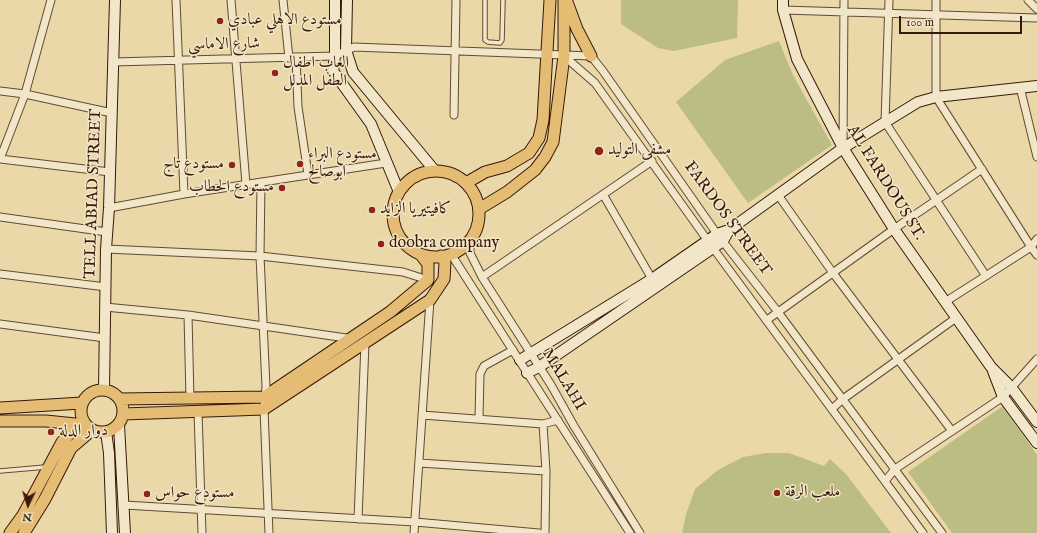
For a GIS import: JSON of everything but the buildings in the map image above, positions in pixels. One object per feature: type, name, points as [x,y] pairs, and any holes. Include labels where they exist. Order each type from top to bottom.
[{"type":"main road","name":"TELL ABIAD STREET","points":[[104,390],[106,249],[109,208],[115,0]]},
{"type":"main road","points":[[335,0],[335,56],[333,71],[371,124],[399,192]]},
{"type":"main road","points":[[347,0],[346,50],[353,72],[435,171]]},
{"type":"main road","points":[[466,183],[485,172],[507,166],[529,153],[539,138],[543,120],[550,0]]},
{"type":"main road","points":[[479,209],[507,192],[535,170],[545,158],[552,142],[564,56],[565,0]]},
{"type":"main road","points":[[565,0],[577,29],[591,56]]},
{"type":"main road","name":"AL FARDOUS ST.","points":[[783,5],[796,59],[843,148],[894,229],[991,368]]},
{"type":"main road","points":[[527,373],[539,367],[843,148],[918,102],[936,97],[1037,86]]},
{"type":"main road","points":[[120,399],[264,397],[390,312],[428,280],[428,264],[421,255],[405,243],[395,228],[393,216],[394,204],[399,192],[405,184],[414,177],[435,171],[446,172],[457,176],[472,190],[479,209],[479,220],[476,230],[470,240],[462,248],[446,255],[421,255]]},
{"type":"main road","points":[[520,360],[711,244]]},
{"type":"main road","points":[[124,414],[264,409],[430,300],[444,279],[446,255]]},
{"type":"main road","points":[[390,312],[397,321]]},
{"type":"main road","points":[[991,368],[1011,387],[1037,422]]},
{"type":"main road","points":[[991,368],[1003,397],[1037,443]]},
{"type":"main road","points":[[88,427],[81,415],[82,403],[91,393],[104,390],[111,392],[120,399],[124,414],[119,425],[125,533]]},
{"type":"main road","points":[[0,408],[82,403]]},
{"type":"main road","points":[[0,421],[46,421],[88,427],[106,432],[119,425]]},
{"type":"main road","points":[[10,533],[23,515],[62,442],[72,431],[88,427]]},
{"type":"main road","points":[[24,533],[45,499],[71,448],[88,427]]},
{"type":"main road","points":[[106,432],[109,453],[112,533]]},
{"type":"street","points":[[51,0],[25,94],[0,159],[110,172]]},
{"type":"street","points":[[176,0],[184,194]]},
{"type":"street","points":[[231,0],[246,184]]},
{"type":"street","points":[[283,0],[308,174]]},
{"type":"street","points":[[454,115],[456,0]]},
{"type":"street","points":[[843,148],[844,0]]},
{"type":"street","points":[[889,0],[885,122],[986,276]]},
{"type":"street","points":[[936,0],[936,97],[1037,255]]},
{"type":"street","points":[[1028,0],[1037,9]]},
{"type":"street","points":[[783,5],[844,12],[1037,18]]},
{"type":"street","points":[[335,56],[354,47],[591,56]]},
{"type":"street","name":"شارع الاماسي","points":[[113,62],[335,56]]},
{"type":"street","name":"FARDOS STREET","points":[[564,56],[595,83],[711,244],[886,480],[923,533]]},
{"type":"street","name":"FARDOS STREET","points":[[591,56],[720,238],[778,312],[942,533]]},
{"type":"street","points":[[1020,87],[1037,157]]},
{"type":"street","points":[[0,91],[25,94],[112,113]]},
{"type":"street","points":[[482,277],[604,196],[652,161]]},
{"type":"street","points":[[109,208],[184,194],[386,162]]},
{"type":"street","points":[[767,320],[894,229],[982,169]]},
{"type":"street","points":[[261,182],[260,256],[264,325],[266,387],[264,409],[269,533]]},
{"type":"street","points":[[778,195],[833,273],[952,431]]},
{"type":"street","points":[[604,196],[652,279]]},
{"type":"street","points":[[0,217],[107,232]]},
{"type":"street","points":[[945,302],[1031,247],[1037,239]]},
{"type":"street","name":"MALAHI","points":[[470,240],[470,253],[482,277],[531,354],[640,533]]},
{"type":"street","points":[[106,249],[260,256],[403,272],[428,280]]},
{"type":"street","name":"MALAHI","points":[[446,255],[520,360],[629,533]]},
{"type":"street","points":[[0,274],[106,287]]},
{"type":"street","points":[[414,533],[430,300]]},
{"type":"street","points":[[105,307],[188,315],[346,338],[354,336]]},
{"type":"street","points":[[188,315],[190,399]]},
{"type":"street","points":[[832,408],[956,318]]},
{"type":"street","points":[[0,324],[104,338]]},
{"type":"street","points":[[358,519],[365,343]]},
{"type":"street","points":[[480,420],[480,374],[484,366],[513,350]]},
{"type":"street","points":[[886,480],[895,469],[1003,397],[1037,359]]},
{"type":"street","points":[[198,412],[202,533]]},
{"type":"street","points":[[422,415],[543,424],[558,420]]},
{"type":"street","points":[[543,424],[546,471],[545,533]]},
{"type":"street","points":[[419,463],[546,471]]},
{"type":"street","points":[[124,505],[415,522],[539,533]]},
{"type":"lane","points":[[485,0],[485,40],[488,42],[500,43],[502,40],[503,0]]},
{"type":"lane","points":[[0,471],[49,466]]},
{"type":"green space","points":[[621,0],[738,0],[737,38],[674,51],[658,48],[621,24]]},
{"type":"green space","points":[[779,41],[793,75],[832,145],[748,203],[676,102],[725,60]]},
{"type":"green space","points":[[1003,406],[1037,455],[1037,533],[952,533],[908,472]]},
{"type":"green space","name":"ملعب الرقة","points":[[766,453],[789,453],[824,466],[830,459],[846,474],[891,533],[682,533],[686,514],[695,489],[718,470],[743,457]]},
{"type":"place","name":"مستودع الاهلي عبادي","points":[[220,21]]},
{"type":"place","name":"العاب اطفال الطفل المدلل","points":[[275,73]]},
{"type":"place","name":"مشفى التوليد","points":[[599,151]]},
{"type":"place","name":"مستودع البراء ابوصالح","points":[[300,164]]},
{"type":"place","name":"مستودع تاج","points":[[232,165]]},
{"type":"place","name":"مستودع الحطاب","points":[[282,188]]},
{"type":"place","name":"كافيتيريا الزايد","points":[[372,210]]},
{"type":"place","name":"doobra company","points":[[381,244]]},
{"type":"place","name":"دوار الدلة","points":[[51,432]]},
{"type":"place","name":"ملعب الرقة","points":[[777,493]]},
{"type":"place","name":"مستودع حواس","points":[[147,494]]}]
